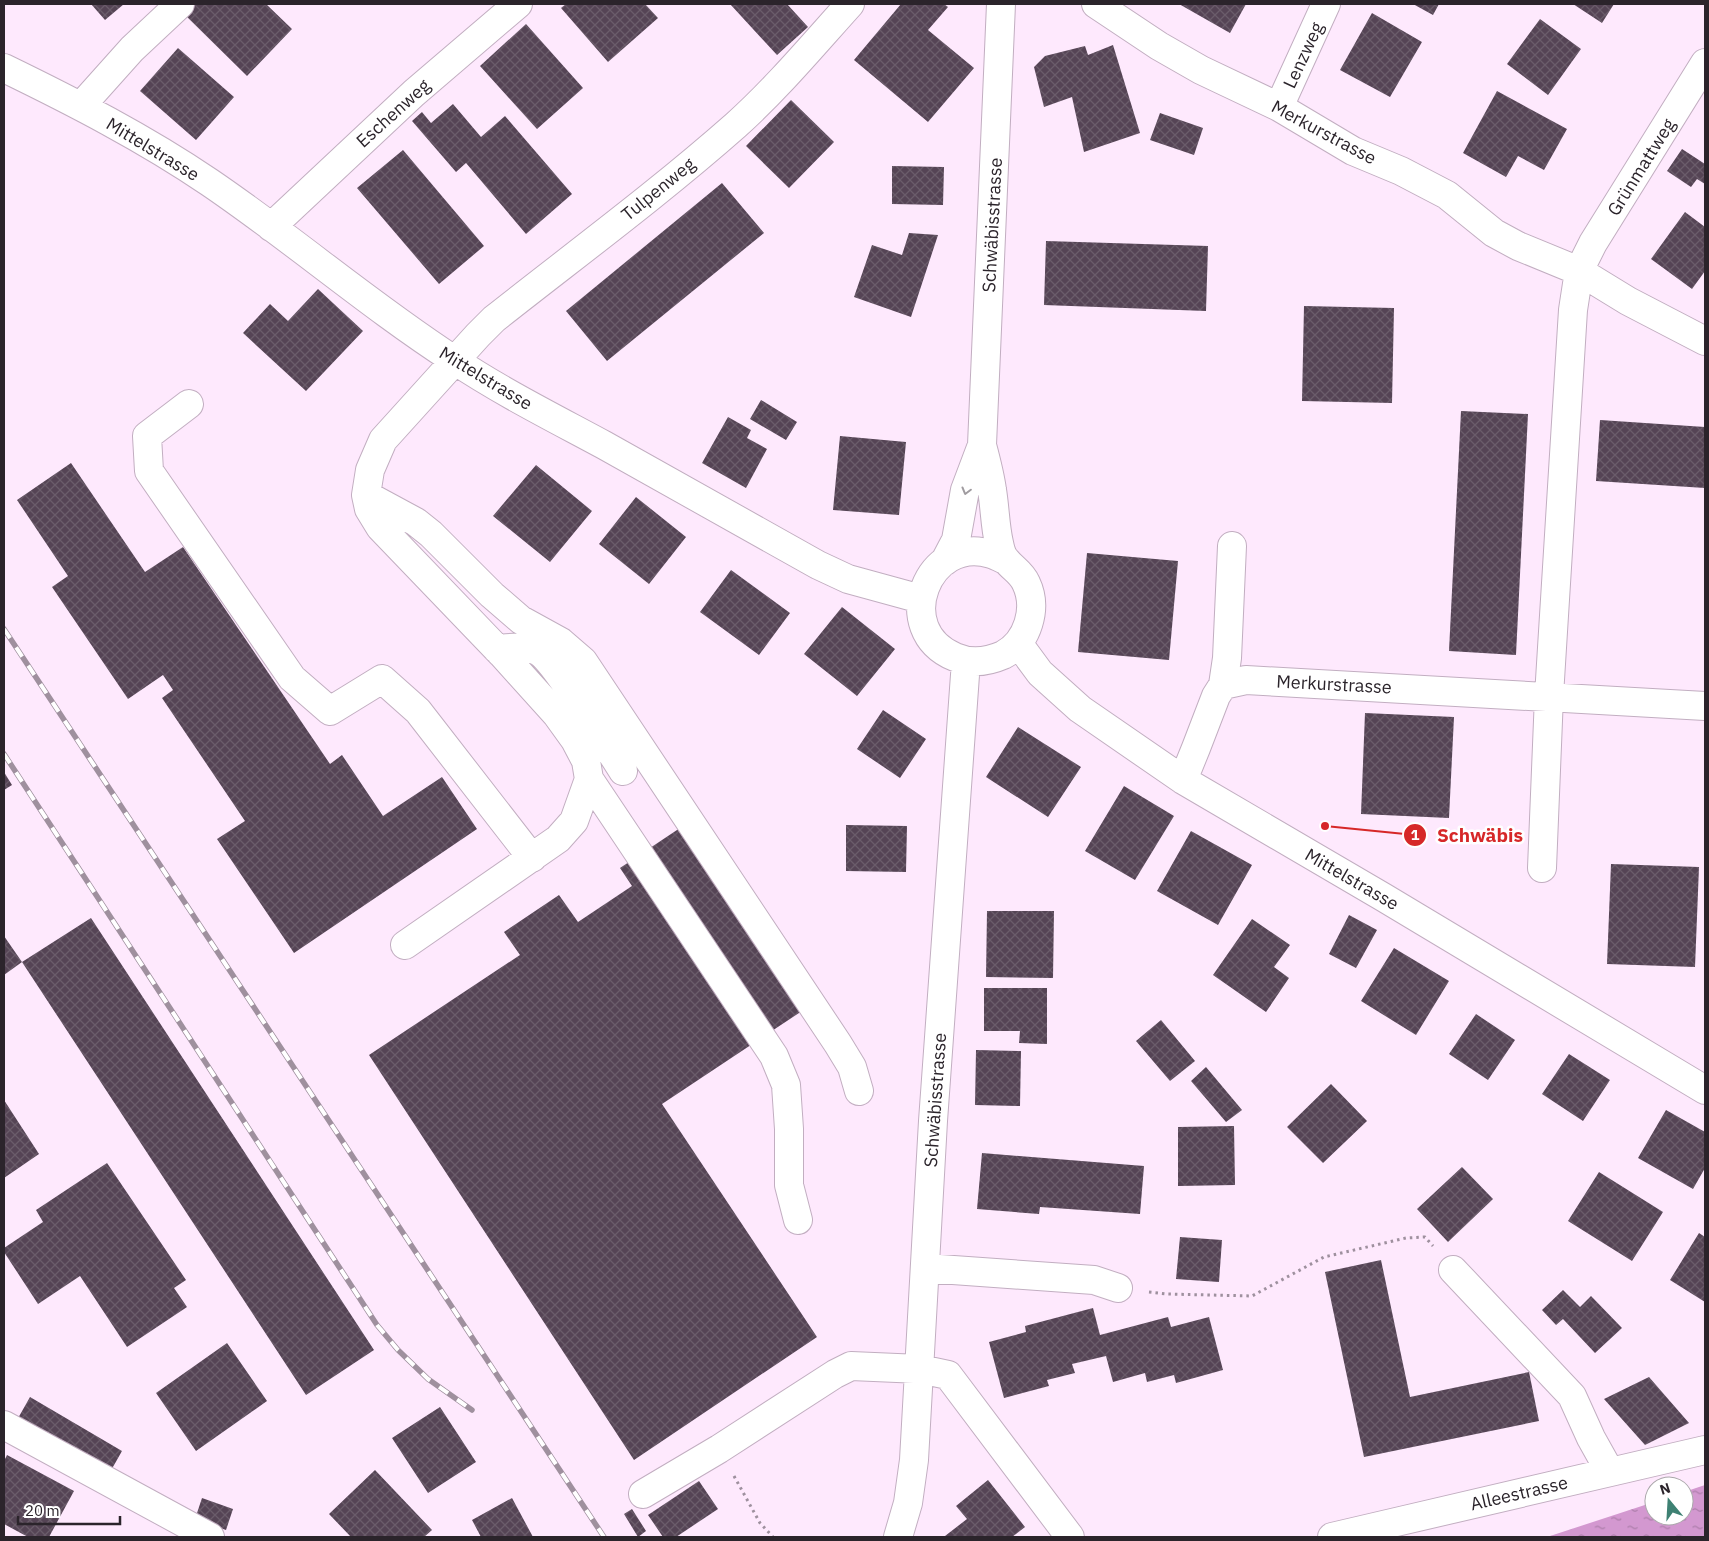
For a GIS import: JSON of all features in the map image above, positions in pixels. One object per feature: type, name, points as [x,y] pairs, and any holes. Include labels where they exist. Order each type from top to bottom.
[{"type":"street","points":[[80,106],[132,49],[180,4]]},
{"type":"street","name":"Eschenweg","points":[[271,227],[407,99],[518,4]]},
{"type":"street","name":"Tulpenweg","points":[[366,495],[370,470],[383,440],[494,319],[685,168],[737,123],[794,66],[850,4]]},
{"type":"street","name":"Schwäbisstrasse","points":[[1001,4],[982,446],[992,488],[999,542],[1005,560]]},
{"type":"street","name":"Merkurstrasse","points":[[1096,4],[1159,46],[1200,70],[1279,107],[1353,151],[1401,171],[1447,195],[1494,233],[1518,246],[1579,271],[1628,301],[1705,341]]},
{"type":"street","name":"Lenzweg","points":[[1279,107],[1326,4]]},
{"type":"street","name":"Grünmattweg","points":[[1579,271],[1593,243],[1705,64]]},
{"type":"street","name":"Mittelstrasse","points":[[4,68],[80,106],[174,159],[271,227],[365,299],[454,361],[818,565],[856,582],[921,599]]},
{"type":"street","points":[[1542,868],[1549,696],[1573,310],[1579,271]]},
{"type":"street","points":[[189,404],[147,436],[149,471],[292,678],[330,711],[382,680],[418,711],[532,858]]},
{"type":"street","name":"Schwäbisstrasse","points":[[946,561],[956,540],[965,490],[982,446]]},
{"type":"street","points":[[366,495],[369,509],[380,527],[497,648],[557,715],[575,740],[586,761],[589,779],[774,1056],[786,1085],[789,1129],[789,1185],[798,1220]]},
{"type":"street","points":[[366,495],[416,522],[492,595],[522,620],[561,642],[583,661],[838,1044],[852,1067],[859,1091]]},
{"type":"street","points":[[1183,780],[1216,696],[1223,686],[1227,658],[1232,546]]},
{"type":"street","points":[[974,551],[990,553],[1005,560],[1017,570],[1026,583],[1031,598],[1031,614],[1027,629],[1018,643],[1008,652],[994,659],[966,662],[945,653],[932,640],[923,624],[921,599],[931,574],[946,561],[958,554],[974,551]]},
{"type":"street","name":"Mittelstrasse","points":[[1018,643],[1040,673],[1080,709],[1183,780],[1383,897],[1705,1090]]},
{"type":"street","points":[[497,648],[519,647],[537,650],[557,671],[623,771]]},
{"type":"street","name":"Schwäbisstrasse","points":[[898,1537],[908,1503],[912,1477],[934,1121],[966,662]]},
{"type":"street","name":"Merkurstrasse","points":[[1223,686],[1246,680],[1705,706]]},
{"type":"street","points":[[405,945],[558,839],[574,820],[589,779]]},
{"type":"street","points":[[926,1268],[1094,1280],[1118,1288]]},
{"type":"street","points":[[1453,1270],[1572,1396],[1591,1438],[1610,1472]]},
{"type":"street","points":[[644,1494],[719,1449],[835,1374],[851,1366],[920,1369],[948,1375],[1070,1537]]},
{"type":"street","points":[[4,1424],[210,1537]]},
{"type":"street","name":"Alleestrasse","points":[[1332,1537],[1705,1450]]},
{"type":"path","points":[[1118,1288],[1167,1294],[1252,1296],[1324,1257],[1406,1238],[1425,1237],[1453,1270]]},
{"type":"path","points":[[719,1449],[760,1523],[773,1537]]},
{"type":"water","points":[[1705,1485],[1705,1537],[1547,1537],[1644,1505],[1644,1526],[1694,1526],[1694,1489]]},
{"type":"building","points":[[91,4],[124,4],[105,20]]},
{"type":"building","points":[[191,4],[266,4],[292,29],[247,76],[182,12]]},
{"type":"building","points":[[566,4],[645,4],[658,18],[608,62],[561,8]]},
{"type":"building","points":[[730,4],[787,4],[808,27],[777,55]]},
{"type":"building","points":[[901,4],[944,4],[948,7],[928,30],[974,68],[928,122],[854,60]]},
{"type":"building","points":[[1179,4],[1246,4],[1230,33]]},
{"type":"building","points":[[1413,4],[1439,4],[1433,15]]},
{"type":"building","points":[[1573,4],[1614,4],[1602,23]]},
{"type":"building","points":[[1372,13],[1422,42],[1390,97],[1340,70]]},
{"type":"building","points":[[1540,19],[1581,49],[1548,95],[1507,64]]},
{"type":"building","points":[[526,24],[583,88],[537,129],[480,66]]},
{"type":"building","points":[[1113,45],[1140,133],[1084,152],[1072,97],[1044,107],[1034,67],[1045,56],[1085,46],[1088,55]]},
{"type":"building","points":[[178,48],[234,97],[196,140],[140,91]]},
{"type":"building","points":[[1497,91],[1567,129],[1544,170],[1518,156],[1506,177],[1463,153]]},
{"type":"building","points":[[791,100],[834,142],[789,188],[746,146]]},
{"type":"building","points":[[453,104],[481,137],[505,116],[572,194],[526,234],[466,163],[456,172],[412,121],[422,112],[431,123]]},
{"type":"building","points":[[1160,113],[1203,128],[1194,155],[1150,140]]},
{"type":"building","points":[[1682,149],[1705,164],[1705,184],[1697,179],[1691,187],[1667,171]]},
{"type":"building","points":[[403,150],[484,246],[439,284],[357,188]]},
{"type":"building","points":[[892,166],[944,167],[943,205],[892,204]]},
{"type":"building","points":[[722,183],[764,233],[607,361],[566,311]]},
{"type":"building","points":[[1685,212],[1705,227],[1705,271],[1692,289],[1651,259]]},
{"type":"building","points":[[909,233],[938,235],[911,317],[854,297],[872,245],[902,255]]},
{"type":"building","points":[[1046,241],[1208,246],[1206,311],[1044,305]]},
{"type":"building","points":[[318,289],[363,331],[306,391],[243,333],[270,304],[288,321]]},
{"type":"building","points":[[1304,306],[1394,308],[1392,403],[1302,401]]},
{"type":"building","points":[[761,400],[797,422],[786,440],[750,419]]},
{"type":"building","points":[[1461,411],[1528,414],[1516,655],[1449,651]]},
{"type":"building","points":[[728,417],[751,430],[747,438],[767,449],[746,488],[702,463]]},
{"type":"building","points":[[1600,420],[1705,427],[1705,488],[1596,481]]},
{"type":"building","points":[[840,436],[906,442],[899,515],[833,510]]},
{"type":"building","points":[[71,463],[145,572],[183,547],[330,764],[342,755],[383,816],[442,777],[477,829],[294,953],[217,839],[245,821],[162,698],[173,690],[163,675],[128,699],[52,587],[68,576],[17,500]]},
{"type":"building","points":[[536,465],[592,511],[550,562],[493,516]]},
{"type":"building","points":[[636,497],[686,537],[649,584],[599,544]]},
{"type":"building","points":[[1087,553],[1178,561],[1169,660],[1078,652]]},
{"type":"building","points":[[731,570],[790,613],[759,655],[700,612]]},
{"type":"building","points":[[842,607],[895,649],[857,696],[804,654]]},
{"type":"building","points":[[883,710],[926,739],[900,778],[857,749]]},
{"type":"building","points":[[1365,713],[1454,717],[1449,818],[1361,814]]},
{"type":"building","points":[[1018,727],[1081,767],[1048,817],[986,777]]},
{"type":"building","points":[[4,772],[12,785],[4,790]]},
{"type":"building","points":[[1124,786],[1174,816],[1135,880],[1085,851]]},
{"type":"building","points":[[846,825],[907,826],[906,872],[846,871]]},
{"type":"building","points":[[680,828],[802,1011],[662,1104],[817,1337],[634,1460],[369,1055],[520,955],[504,932],[559,895],[578,922],[632,886],[620,868]]},
{"type":"building","points":[[1191,831],[1252,865],[1218,925],[1157,891]]},
{"type":"building","points":[[1611,864],[1699,867],[1695,967],[1607,964]]},
{"type":"building","points":[[987,911],[1054,911],[1053,978],[986,977]]},
{"type":"building","points":[[1349,915],[1377,930],[1356,968],[1329,954]]},
{"type":"building","points":[[91,918],[374,1350],[306,1395],[22,962]]},
{"type":"building","points":[[1252,919],[1290,945],[1274,967],[1289,978],[1266,1012],[1213,975]]},
{"type":"building","points":[[4,936],[22,962],[4,975]]},
{"type":"building","points":[[1394,948],[1449,981],[1416,1035],[1361,1001]]},
{"type":"building","points":[[984,988],[1047,988],[1047,1044],[1019,1043],[1020,1031],[984,1031]]},
{"type":"building","points":[[1476,1014],[1515,1040],[1488,1080],[1449,1054]]},
{"type":"building","points":[[1161,1020],[1195,1061],[1170,1081],[1136,1041]]},
{"type":"building","points":[[976,1050],[1021,1051],[1020,1106],[975,1105]]},
{"type":"building","points":[[1569,1054],[1610,1080],[1583,1121],[1542,1094]]},
{"type":"building","points":[[1206,1067],[1242,1110],[1226,1122],[1191,1081]]},
{"type":"building","points":[[1331,1084],[1367,1121],[1323,1163],[1287,1127]]},
{"type":"building","points":[[4,1100],[39,1154],[4,1178]]},
{"type":"building","points":[[1666,1110],[1705,1132],[1705,1168],[1693,1189],[1638,1158]]},
{"type":"building","points":[[1234,1126],[1235,1185],[1178,1186],[1178,1127]]},
{"type":"building","points":[[982,1153],[1144,1166],[1140,1214],[1040,1207],[1039,1214],[977,1209]]},
{"type":"building","points":[[107,1163],[186,1280],[174,1288],[187,1307],[127,1347],[80,1276],[38,1304],[4,1252],[4,1248],[43,1222],[36,1210]]},
{"type":"building","points":[[1462,1167],[1493,1199],[1448,1242],[1417,1209]]},
{"type":"building","points":[[1599,1172],[1663,1212],[1632,1261],[1568,1221]]},
{"type":"building","points":[[1699,1233],[1705,1237],[1705,1302],[1670,1280]]},
{"type":"building","points":[[1180,1237],[1222,1240],[1219,1282],[1176,1279]]},
{"type":"building","points":[[1381,1260],[1410,1397],[1529,1372],[1539,1421],[1364,1457],[1325,1272]]},
{"type":"building","points":[[1563,1290],[1580,1307],[1591,1296],[1622,1328],[1595,1353],[1563,1319],[1556,1325],[1542,1310]]},
{"type":"building","points":[[1093,1308],[1100,1335],[1168,1317],[1171,1327],[1209,1317],[1223,1370],[1176,1383],[1174,1375],[1147,1382],[1145,1373],[1113,1382],[1106,1356],[1072,1364],[1075,1373],[1047,1380],[1049,1386],[1004,1398],[989,1342],[1026,1332],[1025,1326]]},
{"type":"building","points":[[227,1343],[267,1401],[196,1451],[156,1393]]},
{"type":"building","points":[[1649,1377],[1689,1423],[1645,1445],[1604,1399]]},
{"type":"building","points":[[30,1397],[122,1451],[109,1474],[17,1420]]},
{"type":"building","points":[[440,1407],[476,1462],[428,1493],[392,1438]]},
{"type":"building","points":[[7,1455],[74,1491],[49,1537],[28,1537],[4,1524],[4,1461]]},
{"type":"building","points":[[375,1470],[432,1530],[424,1537],[351,1537],[329,1514]]},
{"type":"building","points":[[988,1480],[1025,1527],[1012,1537],[945,1537],[967,1519],[956,1506]]},
{"type":"building","points":[[699,1481],[718,1509],[676,1537],[663,1537],[648,1515]]},
{"type":"building","points":[[202,1498],[233,1509],[226,1530],[195,1519]]},
{"type":"building","points":[[512,1498],[533,1537],[481,1537],[472,1520]]},
{"type":"building","points":[[632,1509],[646,1531],[638,1537],[624,1514]]},
{"type":"railway","points":[[4,629],[604,1537]]},
{"type":"railway","points":[[4,754],[377,1325],[398,1350],[428,1379],[472,1410]]},
{"type":"place","name":"Schwäbis","points":[[1325,826]]}]
